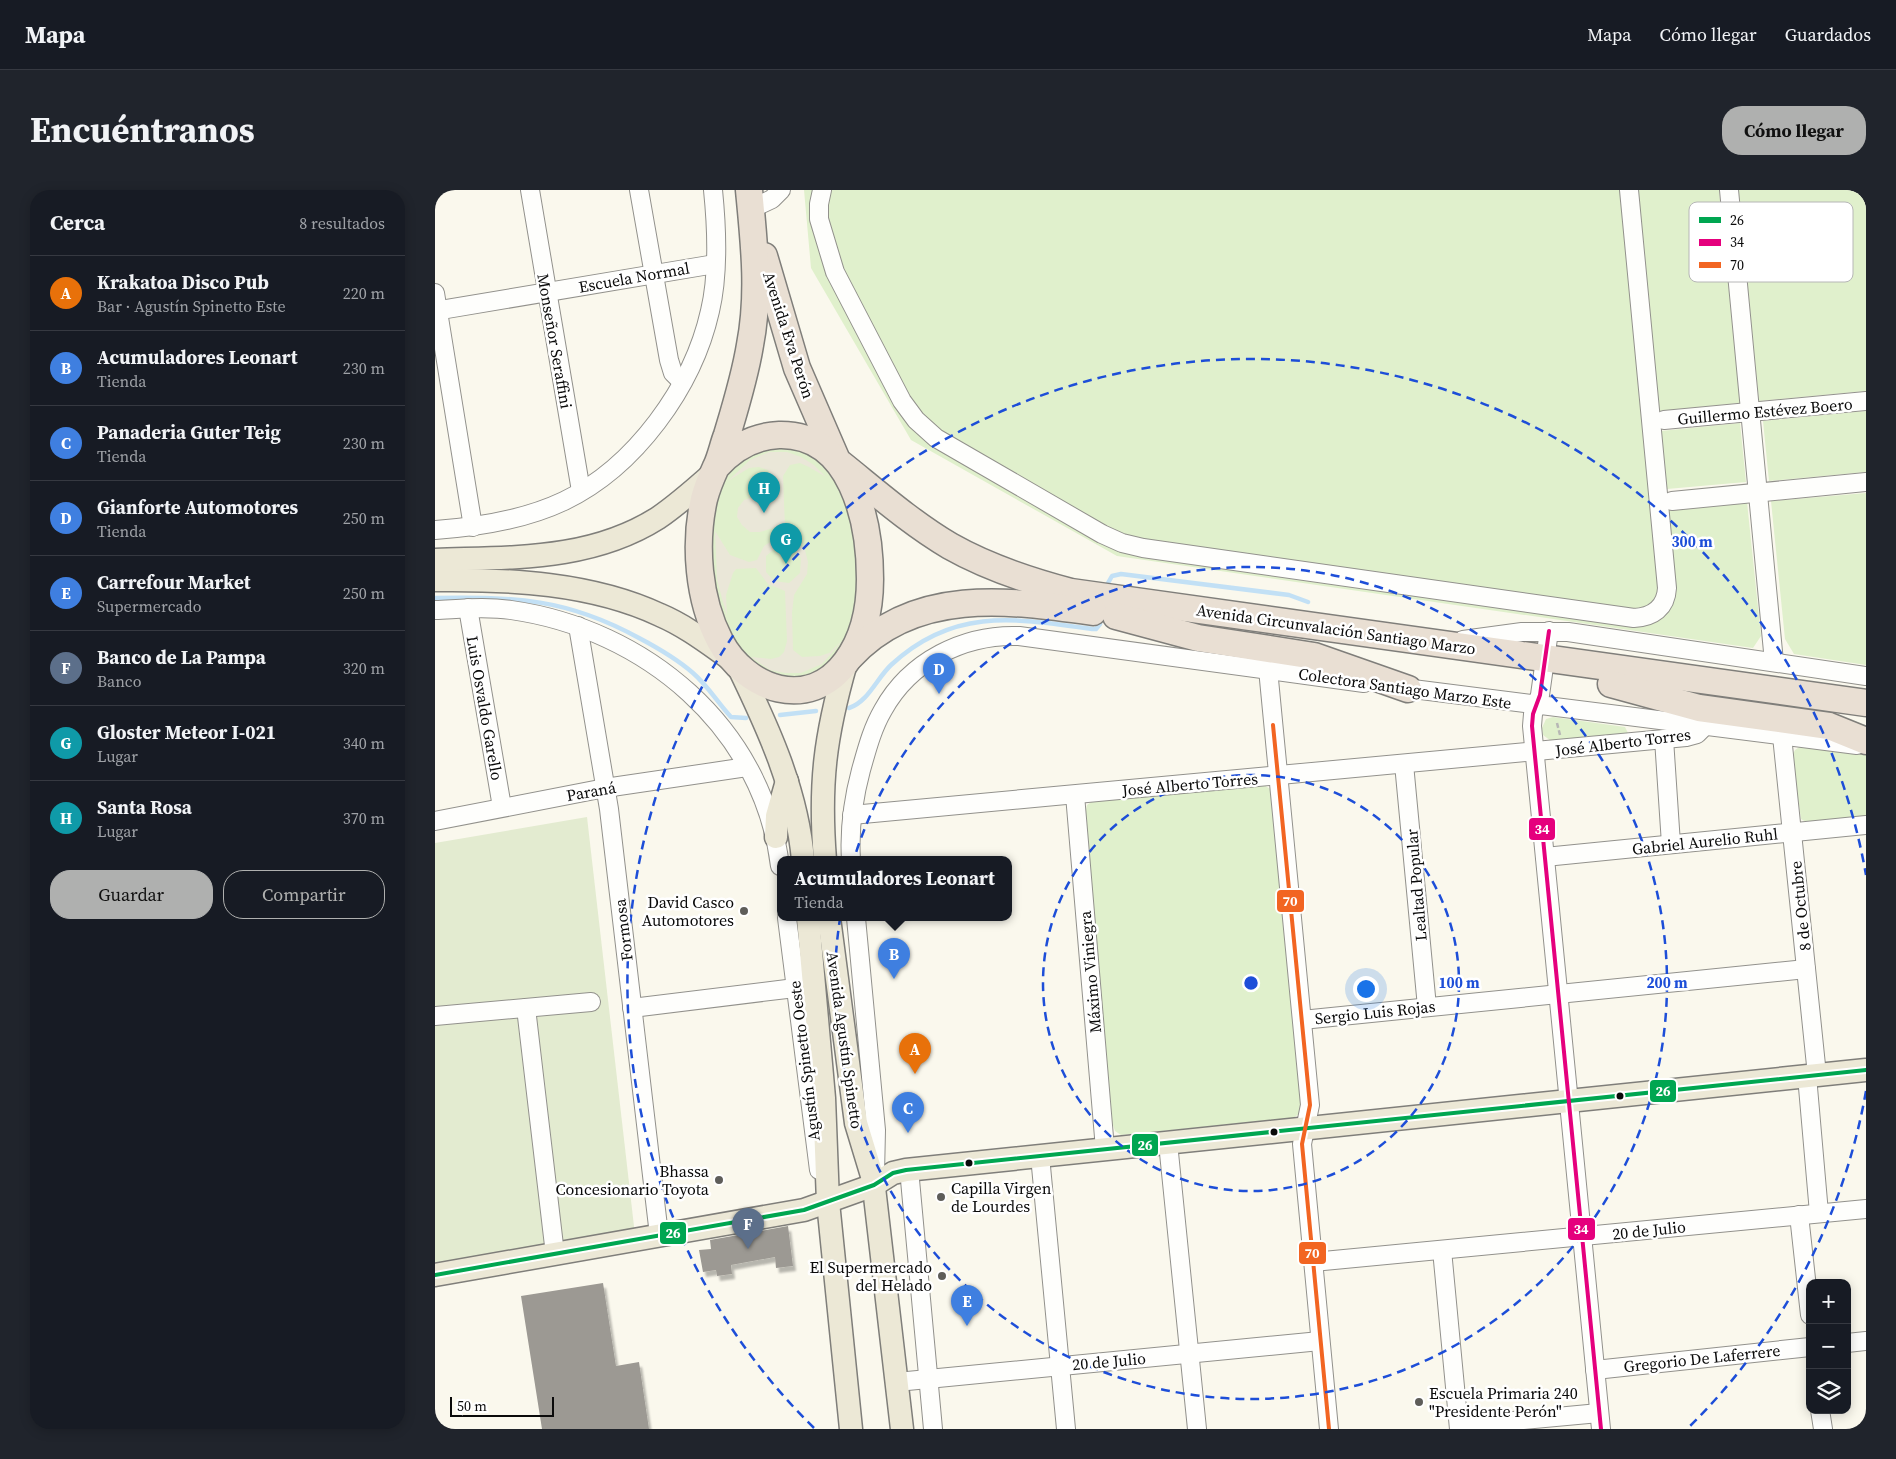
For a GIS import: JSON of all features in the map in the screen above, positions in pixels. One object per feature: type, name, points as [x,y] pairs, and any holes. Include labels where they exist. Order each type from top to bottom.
[{"type":"highway","name":"Avenida Eva Perón","points":[[750,200],[793,357],[860,509],[870,571],[865,620],[848,660]]},
{"type":"highway","name":"Avenida Eva Perón","points":[[736,664],[714,628],[701,582],[700,527],[704,497],[741,389],[753,329],[756,289],[750,200]]},
{"type":"highway","name":"Avenida Circunvalación Santiago Marzo","points":[[714,471],[729,454],[743,444],[769,436],[785,435],[801,438],[823,448],[902,513],[950,546],[989,565],[1043,584],[1085,594],[1439,644],[1611,684],[1866,720]]},
{"type":"highway","name":"Avenida Circunvalación Santiago Marzo","points":[[736,664],[751,678],[764,685],[780,689],[810,687],[824,682],[869,638],[899,620],[918,612],[953,604],[1020,603],[1544,667],[1641,672],[1866,703]]},
{"type":"highway","points":[[1116,616],[1198,638],[1314,656],[1408,689]]},
{"type":"highway","points":[[1641,672],[1734,674],[1866,691]]},
{"type":"highway","points":[[1611,684],[1705,709],[1829,726],[1866,741]]},
{"type":"main road","points":[[435,560],[535,556],[592,548],[658,518],[714,471]]},
{"type":"main road","points":[[435,580],[529,584],[621,600],[671,620],[736,664],[768,729],[787,781],[796,812],[802,856]]},
{"type":"main road","points":[[825,856],[821,812],[823,770],[828,729],[848,660]]},
{"type":"main road","points":[[776,837],[777,816],[787,781]]},
{"type":"main road","name":"Avenida Agustín Spinetto","points":[[808,921],[824,1098],[828,1202],[851,1429]]},
{"type":"main road","name":"Avenida Agustín Spinetto","points":[[829,921],[854,1114],[874,1185],[902,1429]]},
{"type":"main road","points":[[435,1275],[804,1210],[874,1185],[893,1173],[909,1169],[1866,1070]]},
{"type":"street","name":"Monseñor Seraffini","points":[[530,190],[581,491]]},
{"type":"street","points":[[639,190],[669,360],[673,372],[682,382]]},
{"type":"street","points":[[435,530],[473,527],[536,512],[581,491],[608,471],[634,447],[665,409],[682,382],[706,325],[713,294],[715,264],[713,190]]},
{"type":"street","points":[[750,200],[772,199],[781,190]]},
{"type":"street","points":[[822,190],[819,204],[819,219],[831,263],[911,414],[936,438],[1102,534],[1143,548],[1634,618],[1651,615],[1660,608],[1665,599],[1667,588],[1629,190]]},
{"type":"street","name":"Escuela Normal","points":[[436,305],[547,292],[715,264]]},
{"type":"street","points":[[1738,282],[1774,662]]},
{"type":"street","points":[[436,305],[473,527]]},
{"type":"street","name":"Guillermo Estévez Boero","points":[[1664,420],[1866,401]]},
{"type":"street","points":[[1672,500],[1866,482]]},
{"type":"street","points":[[435,610],[468,608],[510,610],[578,626],[623,645],[677,681],[715,717],[731,738],[766,805],[776,837],[779,856]]},
{"type":"street","name":"Luis Osvaldo Garello","points":[[468,608],[502,807]]},
{"type":"street","name":"Formosa","points":[[578,626],[605,788],[659,1236]]},
{"type":"street","points":[[1442,1250],[1459,1427],[1600,1421],[1532,723],[1544,667],[1549,631]]},
{"type":"street","points":[[1439,644],[1514,633],[1549,631],[1585,634],[1866,676]]},
{"type":"street","name":"Colectora Santiago Marzo Este","points":[[851,856],[851,816],[871,733],[886,704],[907,677],[940,654],[964,643],[991,636],[1033,638],[1536,706],[1866,746]]},
{"type":"street","points":[[1267,670],[1311,1109],[1302,1144],[1329,1429]]},
{"type":"street","name":"José Alberto Torres","points":[[851,816],[1693,736],[1704,727]]},
{"type":"street","name":"8 de Octubre","points":[[1782,736],[1806,970],[1819,1213]]},
{"type":"street","points":[[1664,739],[1671,844]]},
{"type":"street","name":"Lealtad Popular","points":[[1405,764],[1427,1007]]},
{"type":"street","name":"Paraná","points":[[435,821],[605,788],[747,767]]},
{"type":"street","name":"Máximo Viniegra","points":[[1075,795],[1105,1149]]},
{"type":"street","name":"Gabriel Aurelio Ruhl","points":[[1545,857],[1866,825]]},
{"type":"street","name":"Agustín Spinetto Oeste","points":[[787,921],[816,1154],[828,1202]]},
{"type":"street","points":[[856,921],[876,1135],[874,1185]]},
{"type":"street","name":"Sergio Luis Rojas","points":[[1302,1020],[1806,970]]},
{"type":"street","points":[[632,1008],[795,988]]},
{"type":"street","points":[[435,1016],[591,1002]]},
{"type":"street","points":[[526,1008],[555,1254]]},
{"type":"street","points":[[1168,1142],[1197,1429]]},
{"type":"street","points":[[1040,1156],[1066,1429]]},
{"type":"street","points":[[909,1169],[933,1429]]},
{"type":"street","name":"20 de Julio","points":[[1313,1262],[1866,1208]]},
{"type":"street","points":[[1799,1215],[1806,1279]]},
{"type":"street","name":"20 de Julio","points":[[897,1382],[1320,1341]]},
{"type":"street","points":[[1851,1343],[1866,1341]]},
{"type":"street","name":"Gregorio De Laferrere","points":[[1595,1370],[1806,1347]]},
{"type":"street","points":[[1821,1414],[1823,1429]]},
{"type":"path","points":[[1555,717],[1562,740]]},
{"type":"green space","points":[[804,190],[1719,190],[1720,202],[1689,202],[1689,282],[1728,282],[1740,403],[1659,411],[1661,431],[1740,423],[1746,482],[1667,489],[1668,509],[1747,502],[1761,636],[1753,648],[1117,556],[911,440],[811,268]]},
{"type":"green space","points":[[1738,190],[1866,190],[1866,391],[1759,401],[1747,282],[1853,282],[1853,202],[1739,202]]},
{"type":"green space","points":[[1866,411],[1866,472],[1769,481],[1763,421]]},
{"type":"green space","points":[[773,447],[807,454],[832,477],[846,506],[855,541],[858,578],[855,614],[843,645],[824,667],[796,678],[777,676],[759,671],[739,650],[728,635],[711,575],[710,537],[718,494],[723,482],[737,463]]},
{"type":"green space","points":[[1866,493],[1866,665],[1794,654],[1785,639],[1771,501]]},
{"type":"green space","points":[[1553,717],[1625,727],[1628,733],[1551,741],[1543,735],[1542,728],[1546,719]]},
{"type":"green space","points":[[1801,746],[1866,754],[1866,817],[1808,823],[1801,819],[1792,756],[1795,750]]},
{"type":"green space","points":[[1264,785],[1273,791],[1303,1103],[1302,1112],[1293,1118],[1121,1135],[1115,1131],[1112,1122],[1085,814],[1087,805],[1094,800]]},
{"type":"green space","points":[[587,817],[635,1235],[435,1271],[435,843]]},
{"type":"shaded area","points":[[769,452],[787,452],[801,457],[814,465],[826,477],[800,463],[790,465],[783,476],[785,527],[791,538],[805,550],[808,562],[807,574],[794,595],[792,613],[793,650],[802,657],[820,656],[829,653],[843,640],[822,664],[801,673],[785,673],[770,670],[751,657],[771,659],[779,657],[784,652],[787,641],[785,591],[768,584],[756,568],[736,569],[726,595],[727,616],[717,580],[715,531],[730,555],[749,562],[757,560],[764,546],[781,535],[781,531],[776,527],[760,532],[750,532],[737,517],[738,508],[744,500],[773,490],[774,479],[768,470],[759,467],[749,468],[728,481],[750,460]],"holes":[[[778,546],[793,548],[801,558],[800,573],[789,583],[774,581],[766,572],[766,556]]]},
{"type":"building","points":[[788,1226],[793,1266],[776,1268],[775,1257],[731,1265],[732,1274],[717,1276],[716,1270],[703,1272],[699,1250],[711,1249],[710,1240]]},
{"type":"building","points":[[603,1283],[616,1366],[639,1362],[649,1429],[542,1429],[521,1296]]},
{"type":"waterway","points":[[1108,583],[1112,576],[1121,574],[1289,595],[1308,602]]},
{"type":"waterway","points":[[435,598],[516,600],[540,603],[588,615],[613,625],[674,658],[698,678],[731,717],[746,718]]},
{"type":"waterway","points":[[849,708],[862,701],[891,665],[914,646],[938,633],[962,625],[986,621],[1011,620],[1092,629],[1096,629],[1100,624]]},
{"type":"waterway","points":[[780,715],[816,711]]},
{"type":"transit line","name":"34","points":[[1549,631],[1540,695],[1533,714],[1532,726],[1601,1429]]},
{"type":"transit line","name":"70","points":[[1273,725],[1310,1105],[1302,1144],[1329,1429]]},
{"type":"transit line","name":"26","points":[[435,1275],[804,1210],[874,1185],[893,1173],[906,1170],[1866,1070]]},
{"type":"place","name":"Santa Rosa","points":[[764,513]]},
{"type":"place","name":"Gloster Meteor I-021","points":[[786,564]]},
{"type":"place","name":"Gianforte Automotores","points":[[939,694]]},
{"type":"place","name":"David Casco Automotores","points":[[744,911]]},
{"type":"place","name":"Acumuladores Leonart","points":[[894,979]]},
{"type":"place","name":"Krakatoa Disco Pub","points":[[915,1074]]},
{"type":"place","name":"Panaderia Guter Teig","points":[[908,1133]]},
{"type":"place","name":"Bhassa Concesionario Toyota","points":[[719,1180]]},
{"type":"place","name":"Capilla Virgen de Lourdes","points":[[941,1197]]},
{"type":"place","name":"Banco de La Pampa","points":[[748,1249]]},
{"type":"place","name":"El Supermercado del Helado","points":[[942,1276]]},
{"type":"place","name":"Carrefour Market","points":[[967,1326]]},
{"type":"place","name":"Escuela Primaria 240 \"Presidente Perón\"","points":[[1419,1402]]}]
